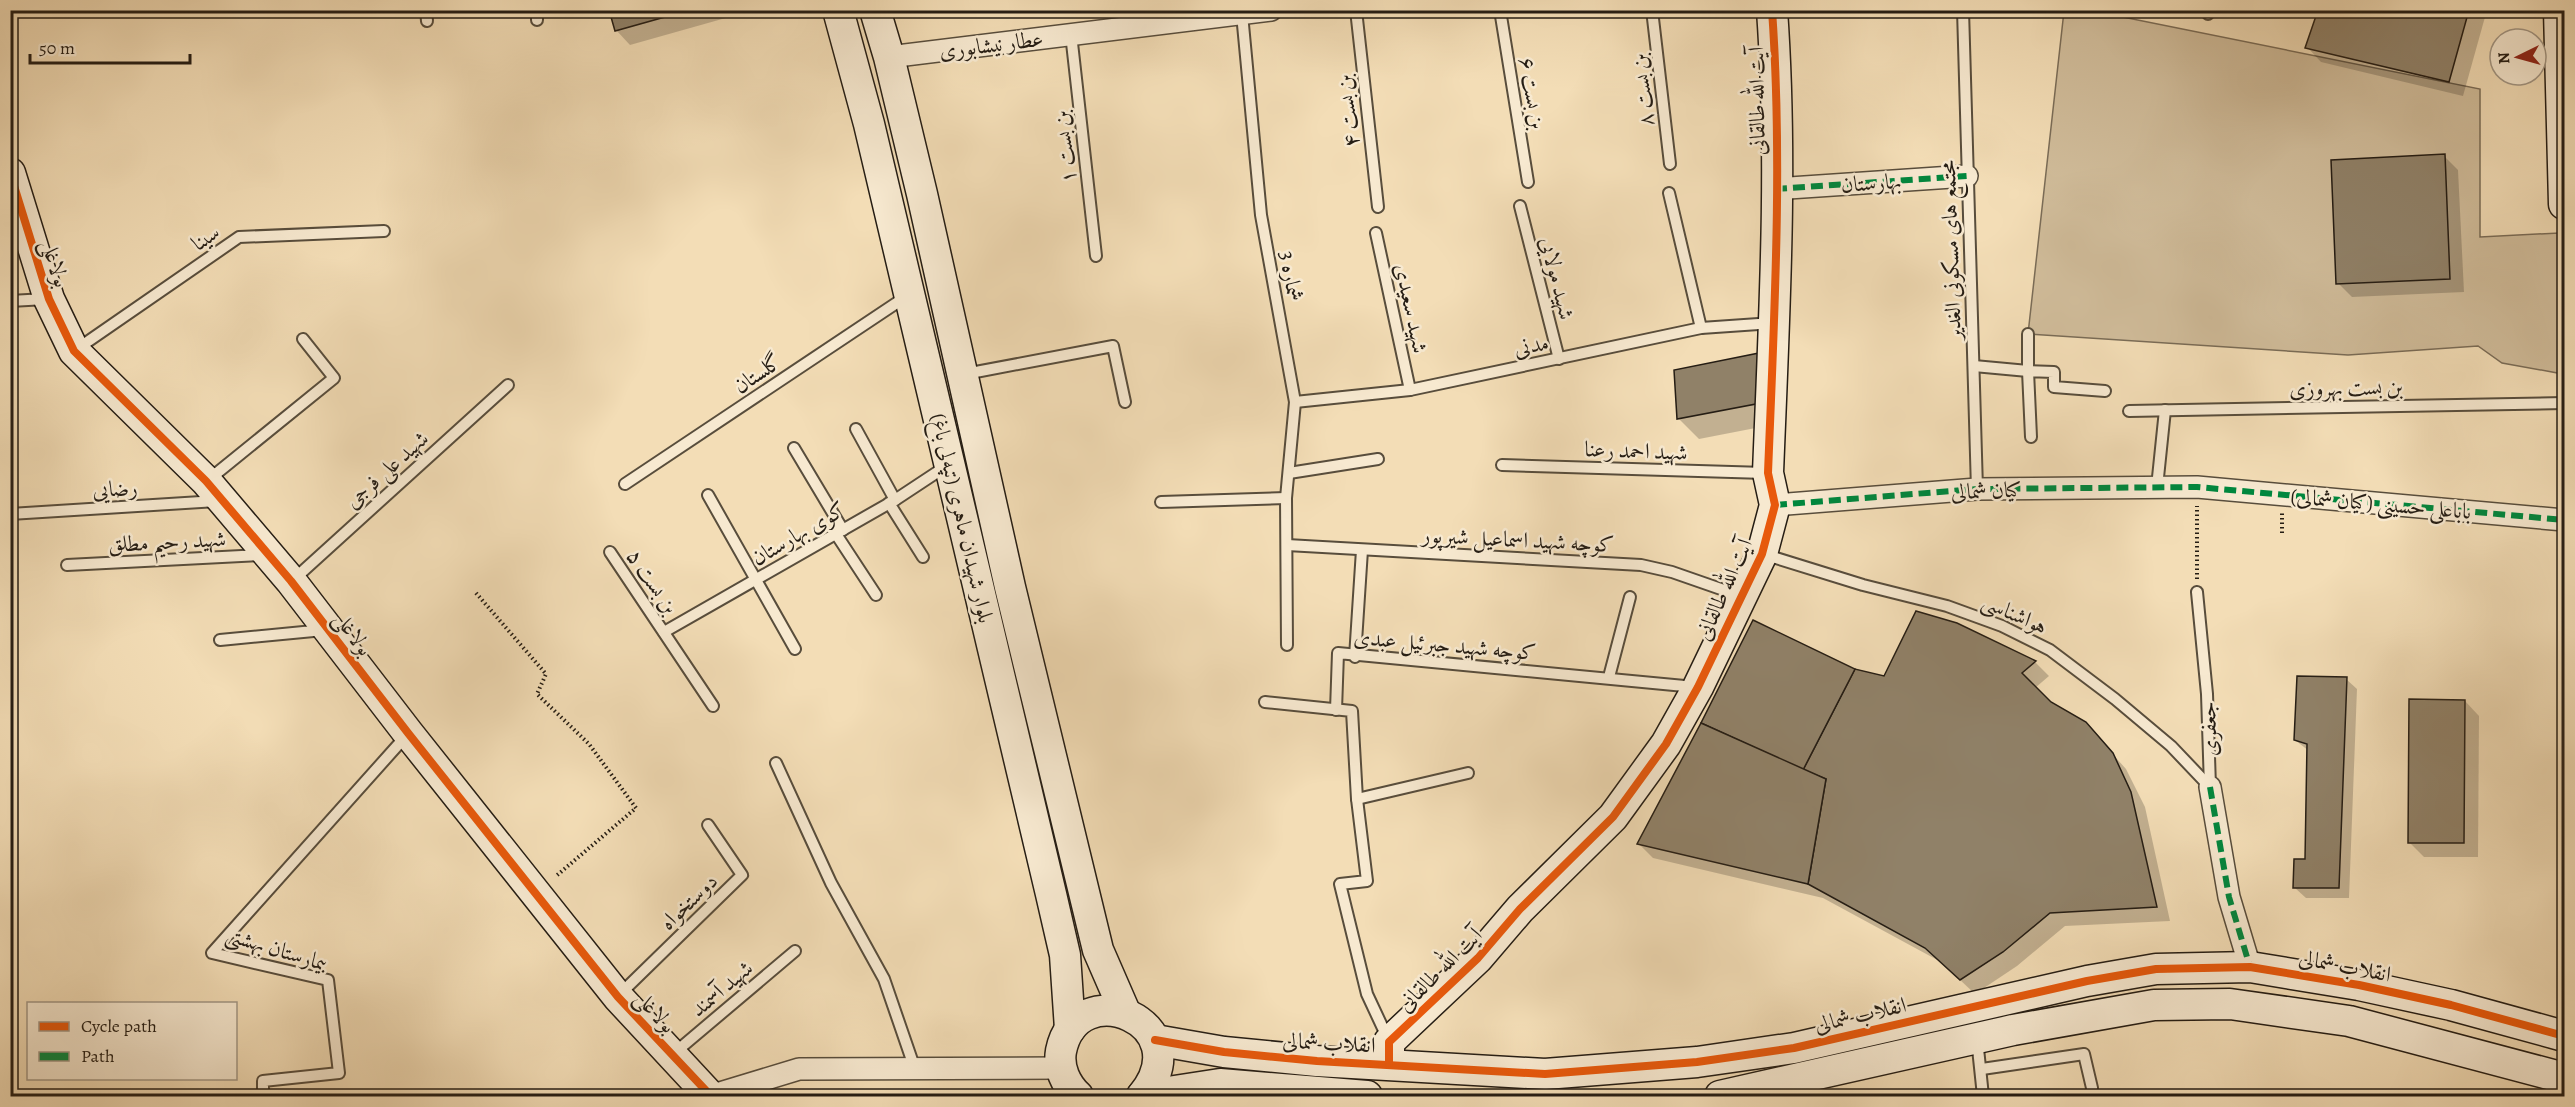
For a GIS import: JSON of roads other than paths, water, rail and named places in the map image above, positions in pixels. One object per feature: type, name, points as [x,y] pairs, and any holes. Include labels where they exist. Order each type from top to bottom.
[{"type":"street","name":"بلوار شهیدان ماهری (تپه‌لی باغ)","points":[[838,10],[869,124],[1065,955],[1070,1029]]},
{"type":"street","name":"بلوار شهیدان ماهری (تپه‌لی باغ)","points":[[875,10],[889,57],[964,374],[1010,587],[1098,950],[1125,1012]]},
{"type":"street","name":"عطار نیشابوری","points":[[889,57],[1271,10]]},
{"type":"street","name":"آیت الله طالقانی","points":[[1389,1053],[1478,958],[1520,909],[1613,818],[1666,744],[1698,687],[1762,554],[1775,506],[1768,473],[1774,322],[1776,61],[1772,10]]},
{"type":"street","points":[[2559,10],[2562,42],[2565,204]]},
{"type":"street","name":"بولاغلی","points":[[10,173],[49,299],[74,351],[214,491],[270,555],[408,733],[618,996],[710,1096],[799,1069],[1061,1068]]},
{"type":"street","name":"بهارستان","points":[[1775,189],[1967,176]]},
{"type":"street","name":"کیان شمالی","points":[[1775,506],[1977,489],[2197,487]]},
{"type":"street","name":"باباعلی حسینی (کیان شمالی)","points":[[2197,487],[2565,520]]},
{"type":"street","name":"جعفری","points":[[2210,787],[2229,897],[2250,967]]},
{"type":"street","name":"انقلاب شمالی","points":[[1155,1040],[1235,1053],[1389,1053],[1443,1070],[1545,1074],[1697,1062],[1794,1048],[2088,981],[2156,969],[2250,967],[2359,985],[2451,1005],[2565,1036]]},
{"type":"street","points":[[1720,1096],[1977,1038],[2154,1005],[2230,1004],[2349,1021],[2441,1043],[2565,1078]]},
{"type":"street","points":[[2441,1043],[2453,1037],[2458,1025],[2458,1015],[2451,1005]]},
{"type":"street","points":[[1078,1096],[1065,1080],[1061,1068],[1062,1048],[1070,1029],[1081,1019],[1095,1012],[1110,1010],[1125,1012],[1148,1028],[1155,1040],[1158,1055],[1157,1070],[1142,1096]]},
{"type":"street","points":[[1142,1096],[1220,1084],[1360,1096]]},
{"type":"lane","name":"بن بست ۴","points":[[1356,10],[1378,207]]},
{"type":"lane","name":"بن بست ۶","points":[[1500,10],[1528,182]]},
{"type":"lane","name":"بن بست ۸","points":[[1652,10],[1670,164]]},
{"type":"lane","name":"مجتمع های مسکونی الغدیر","points":[[1963,10],[1977,489]]},
{"type":"lane","name":"شماره 3","points":[[1242,14],[1261,215],[1295,402],[1286,498],[1287,645]]},
{"type":"lane","name":"بن بست ۱","points":[[1071,34],[1096,256]]},
{"type":"lane","points":[[1669,193],[1701,328]]},
{"type":"lane","name":"شهید مولایی","points":[[1520,206],[1559,359]]},
{"type":"lane","name":"سینا","points":[[74,351],[238,237],[384,231]]},
{"type":"lane","name":"شهید سعیدی","points":[[1376,233],[1410,390]]},
{"type":"lane","name":"گلستان","points":[[625,484],[910,295]]},
{"type":"lane","points":[[10,301],[49,299]]},
{"type":"lane","name":"مدنی","points":[[1295,402],[1410,390],[1701,328],[1774,322]]},
{"type":"lane","points":[[2028,334],[2031,437]]},
{"type":"lane","points":[[214,491],[334,378],[303,339]]},
{"type":"lane","points":[[964,374],[1113,346],[1125,402]]},
{"type":"lane","points":[[1974,366],[2054,372],[2054,387],[2105,391]]},
{"type":"lane","name":"شهید علی فرجی","points":[[291,581],[508,386]]},
{"type":"lane","name":"بن بست بهروزی","points":[[2129,411],[2565,403]]},
{"type":"lane","points":[[2157,487],[2165,410]]},
{"type":"lane","points":[[856,429],[923,557]]},
{"type":"lane","points":[[794,448],[876,595]]},
{"type":"lane","points":[[1289,473],[1378,459]]},
{"type":"lane","name":"کوی بهارستان","points":[[664,632],[840,532],[950,464]]},
{"type":"lane","name":"شهید احمد رعنا","points":[[1502,465],[1768,473]]},
{"type":"lane","name":"رضایی","points":[[10,513],[214,491]]},
{"type":"lane","points":[[708,495],[754,581],[795,649]]},
{"type":"lane","points":[[1161,502],[1286,498]]},
{"type":"lane","name":"کوچه شهید اسماعیل شیرپور","points":[[1287,545],[1641,565],[1672,572],[1742,596]]},
{"type":"lane","points":[[1355,657],[1362,550]]},
{"type":"lane","name":"بن بست ۵","points":[[610,552],[664,632]]},
{"type":"lane","name":"هواشناسی","points":[[1762,554],[1863,585],[1947,606],[2002,626],[2050,650],[2115,699],[2170,746],[2210,787]]},
{"type":"lane","name":"شهید رحیم مطلق","points":[[67,565],[270,555]]},
{"type":"lane","name":"جعفری","points":[[2197,592],[2207,694],[2210,787]]},
{"type":"lane","points":[[1609,677],[1630,597]]},
{"type":"lane","points":[[220,640],[328,629]]},
{"type":"lane","points":[[664,632],[712,706]]},
{"type":"lane","name":"کوچه شهید جبرئیل عبدی","points":[[1336,710],[1338,653],[1355,657],[1609,677],[1698,687]]},
{"type":"lane","points":[[1265,702],[1352,711],[1357,799],[1367,881],[1340,884],[1367,994],[1389,1053]]},
{"type":"lane","name":"بیمارستان بهشتی","points":[[263,1096],[263,1081],[339,1073],[328,980],[212,952],[408,733]]},
{"type":"lane","points":[[776,763],[831,883],[884,979],[915,1069]]},
{"type":"lane","points":[[1357,799],[1468,773]]},
{"type":"lane","name":"دوستخواه","points":[[618,996],[742,875],[708,825]]},
{"type":"lane","name":"شهید آسمند","points":[[672,1055],[795,951]]},
{"type":"lane","points":[[1977,1038],[1983,1096]]},
{"type":"lane","points":[[1982,1069],[2084,1054],[2092,1088]]}]
